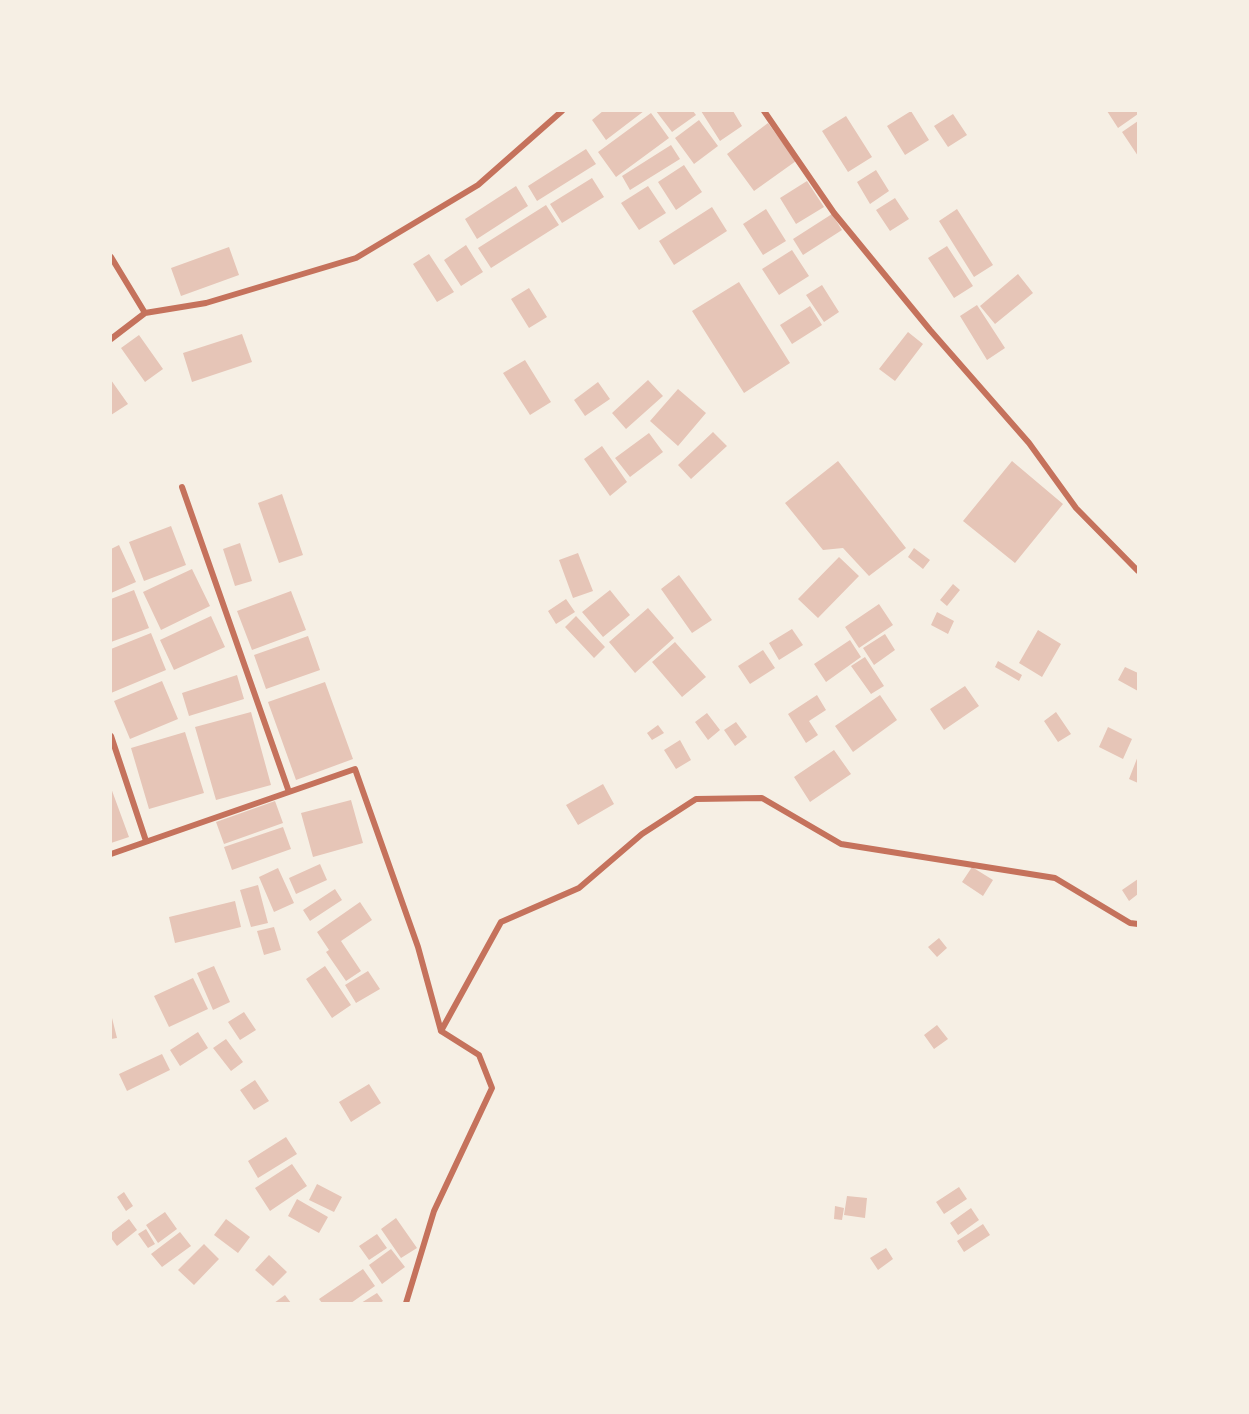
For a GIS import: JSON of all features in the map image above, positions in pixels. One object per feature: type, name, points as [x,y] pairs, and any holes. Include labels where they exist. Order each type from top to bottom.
[{"type":"street","points":[[111,339],[146,313],[206,303],[357,258],[478,185],[562,111]]},
{"type":"street","points":[[764,111],[834,213],[930,330],[1029,443],[1076,508],[1138,571]]},
{"type":"street","points":[[111,257],[146,313]]},
{"type":"street","points":[[182,487],[289,792]]},
{"type":"street","points":[[111,736],[147,841]]},
{"type":"street","points":[[111,854],[355,769],[418,947],[441,1030],[479,1055],[492,1089],[434,1211],[406,1303]]},
{"type":"street","points":[[441,1030],[501,922],[579,888],[642,834],[696,799],[762,798],[841,844],[1055,878],[1130,923],[1138,924]]},
{"type":"building","points":[[603,111],[644,111],[606,140],[592,120]]},
{"type":"building","points":[[656,111],[693,111],[696,115],[672,132]]},
{"type":"building","points":[[701,111],[733,111],[742,126],[720,141]]},
{"type":"building","points":[[911,111],[929,140],[905,155],[887,126]]},
{"type":"building","points":[[1107,111],[1138,111],[1138,114],[1118,128]]},
{"type":"building","points":[[651,113],[669,138],[616,177],[598,152]]},
{"type":"building","points":[[953,114],[967,135],[948,147],[934,126]]},
{"type":"building","points":[[846,116],[872,157],[848,172],[822,131]]},
{"type":"building","points":[[699,120],[718,146],[694,164],[675,138]]},
{"type":"building","points":[[1138,121],[1138,156],[1122,132]]},
{"type":"building","points":[[768,123],[796,161],[754,191],[727,154]]},
{"type":"building","points":[[671,145],[680,159],[630,190],[622,176]]},
{"type":"building","points":[[586,149],[596,164],[537,201],[528,186]]},
{"type":"building","points":[[684,165],[702,192],[676,210],[658,182]]},
{"type":"building","points":[[876,170],[889,191],[870,204],[857,182]]},
{"type":"building","points":[[592,178],[604,197],[562,223],[550,204]]},
{"type":"building","points":[[807,181],[824,207],[796,224],[780,198]]},
{"type":"building","points":[[516,186],[528,206],[477,239],[465,219]]},
{"type":"building","points":[[648,186],[666,213],[639,230],[621,203]]},
{"type":"building","points":[[895,198],[909,219],[890,231],[876,210]]},
{"type":"building","points":[[546,205],[559,225],[491,268],[478,248]]},
{"type":"building","points":[[712,207],[727,231],[674,265],[659,241]]},
{"type":"building","points":[[766,209],[786,241],[763,255],[743,224]]},
{"type":"building","points":[[957,209],[993,265],[974,277],[939,221]]},
{"type":"building","points":[[832,214],[842,230],[803,255],[793,239]]},
{"type":"building","points":[[466,245],[483,272],[461,286],[444,260]]},
{"type":"building","points":[[947,246],[973,286],[954,298],[928,258]]},
{"type":"building","points":[[229,247],[239,275],[181,296],[171,268]]},
{"type":"building","points":[[792,250],[809,276],[779,295],[762,269]]},
{"type":"building","points":[[429,254],[454,292],[437,302],[413,264]]},
{"type":"building","points":[[1018,274],[1033,293],[995,324],[980,306]]},
{"type":"building","points":[[739,282],[790,363],[744,393],[692,311]]},
{"type":"building","points":[[822,285],[839,312],[824,322],[806,295]]},
{"type":"building","points":[[529,288],[547,317],[529,328],[511,299]]},
{"type":"building","points":[[977,305],[1005,348],[987,360],[960,316]]},
{"type":"building","points":[[810,306],[822,325],[792,344],[780,325]]},
{"type":"building","points":[[908,332],[923,344],[895,381],[879,369]]},
{"type":"building","points":[[242,334],[252,362],[192,382],[183,353]]},
{"type":"building","points":[[139,335],[163,369],[145,382],[121,348]]},
{"type":"building","points":[[525,360],[551,402],[530,415],[503,373]]},
{"type":"building","points":[[111,380],[128,404],[111,415]]},
{"type":"building","points":[[648,380],[663,396],[626,429],[612,413]]},
{"type":"building","points":[[598,382],[610,399],[585,416],[574,400]]},
{"type":"building","points":[[678,389],[706,413],[678,446],[650,421]]},
{"type":"building","points":[[713,432],[727,446],[691,479],[678,465]]},
{"type":"building","points":[[649,433],[663,452],[630,477],[615,458]]},
{"type":"building","points":[[602,446],[627,482],[610,496],[584,459]]},
{"type":"building","points":[[838,461],[906,548],[869,576],[843,548],[823,550],[785,503]]},
{"type":"building","points":[[1012,461],[1063,504],[1015,563],[963,521]]},
{"type":"building","points":[[282,494],[303,555],[279,563],[258,503]]},
{"type":"building","points":[[171,526],[186,565],[144,581],[129,542]]},
{"type":"building","points":[[240,543],[252,581],[235,586],[223,549]]},
{"type":"building","points":[[119,545],[136,582],[111,593],[111,549]]},
{"type":"building","points":[[914,548],[930,560],[923,569],[908,557]]},
{"type":"building","points":[[578,553],[593,591],[573,598],[559,560]]},
{"type":"building","points":[[839,557],[859,576],[818,618],[798,599]]},
{"type":"building","points":[[192,569],[210,606],[161,630],[143,592]]},
{"type":"building","points":[[679,575],[712,620],[692,633],[661,589]]},
{"type":"building","points":[[953,584],[960,590],[947,606],[940,600]]},
{"type":"building","points":[[134,590],[149,628],[111,642],[111,599]]},
{"type":"building","points":[[610,590],[630,615],[603,637],[582,612]]},
{"type":"building","points":[[291,591],[306,630],[252,650],[237,611]]},
{"type":"building","points":[[566,599],[575,612],[556,624],[548,611]]},
{"type":"building","points":[[879,604],[893,625],[859,648],[845,627]]},
{"type":"building","points":[[648,608],[674,638],[635,673],[609,642]]},
{"type":"building","points":[[937,612],[954,621],[948,634],[931,625]]},
{"type":"building","points":[[211,616],[225,647],[174,670],[160,640]]},
{"type":"building","points":[[576,616],[605,647],[594,658],[565,627]]},
{"type":"building","points":[[792,629],[803,645],[779,660],[769,643]]},
{"type":"building","points":[[1038,630],[1061,644],[1042,677],[1019,663]]},
{"type":"building","points":[[151,633],[166,670],[111,693],[111,649]]},
{"type":"building","points":[[885,634],[895,650],[874,665],[863,648]]},
{"type":"building","points":[[308,636],[320,670],[266,689],[254,655]]},
{"type":"building","points":[[850,640],[861,657],[826,682],[814,664]]},
{"type":"building","points":[[675,642],[706,677],[682,697],[652,662]]},
{"type":"building","points":[[763,650],[775,668],[750,684],[738,666]]},
{"type":"building","points":[[865,657],[884,686],[871,694],[851,666]]},
{"type":"building","points":[[998,661],[1022,675],[1019,681],[995,667]]},
{"type":"building","points":[[1125,667],[1138,673],[1138,691],[1118,680]]},
{"type":"building","points":[[237,675],[244,699],[189,716],[182,693]]},
{"type":"building","points":[[162,681],[178,719],[130,739],[114,701]]},
{"type":"building","points":[[325,682],[353,759],[296,780],[268,702]]},
{"type":"building","points":[[965,686],[979,706],[944,730],[930,709]]},
{"type":"building","points":[[817,695],[826,710],[809,721],[818,735],[806,743],[788,714]]},
{"type":"building","points":[[880,695],[897,720],[853,752],[835,726]]},
{"type":"building","points":[[251,712],[271,785],[216,800],[195,727]]},
{"type":"building","points":[[1056,712],[1071,734],[1058,742],[1044,721]]},
{"type":"building","points":[[707,713],[720,730],[708,740],[695,722]]},
{"type":"building","points":[[736,722],[747,737],[735,746],[724,730]]},
{"type":"building","points":[[658,725],[664,733],[652,740],[647,733]]},
{"type":"building","points":[[1108,727],[1132,739],[1123,759],[1099,747]]},
{"type":"building","points":[[185,732],[204,793],[149,809],[131,748]]},
{"type":"building","points":[[680,740],[691,760],[676,769],[664,750]]},
{"type":"building","points":[[834,750],[851,774],[810,802],[794,777]]},
{"type":"building","points":[[1138,756],[1138,783],[1129,779]]},
{"type":"building","points":[[603,784],[614,804],[578,825],[566,805]]},
{"type":"building","points":[[111,788],[129,837],[111,843]]},
{"type":"building","points":[[351,800],[363,843],[313,857],[301,813]]},
{"type":"building","points":[[275,801],[283,823],[224,844],[216,822]]},
{"type":"building","points":[[283,827],[291,849],[232,870],[224,847]]},
{"type":"building","points":[[320,864],[327,880],[296,894],[289,878]]},
{"type":"building","points":[[972,867],[993,880],[983,896],[962,882]]},
{"type":"building","points":[[278,868],[294,903],[274,912],[259,877]]},
{"type":"building","points":[[1138,879],[1138,894],[1129,901],[1122,890]]},
{"type":"building","points":[[258,885],[268,923],[251,927],[240,890]]},
{"type":"building","points":[[335,889],[342,900],[310,921],[303,910]]},
{"type":"building","points":[[235,901],[241,927],[175,943],[169,917]]},
{"type":"building","points":[[360,902],[372,920],[341,941],[361,971],[346,981],[326,952],[329,950],[317,932]]},
{"type":"building","points":[[274,927],[281,950],[264,955],[257,931]]},
{"type":"building","points":[[939,938],[947,948],[937,957],[928,947]]},
{"type":"building","points":[[214,966],[230,1002],[213,1010],[197,973]]},
{"type":"building","points":[[325,966],[351,1005],[332,1018],[306,979]]},
{"type":"building","points":[[368,971],[380,989],[356,1003],[345,985]]},
{"type":"building","points":[[193,978],[208,1009],[169,1027],[154,996]]},
{"type":"building","points":[[244,1012],[256,1030],[240,1040],[228,1022]]},
{"type":"building","points":[[111,1014],[117,1038],[111,1039]]},
{"type":"building","points":[[937,1025],[948,1039],[934,1049],[924,1035]]},
{"type":"building","points":[[198,1032],[208,1048],[180,1066],[170,1050]]},
{"type":"building","points":[[226,1039],[243,1062],[231,1071],[213,1048]]},
{"type":"building","points":[[162,1054],[170,1070],[127,1091],[119,1074]]},
{"type":"building","points":[[255,1080],[269,1101],[254,1110],[240,1090]]},
{"type":"building","points":[[369,1084],[381,1103],[351,1122],[339,1102]]},
{"type":"building","points":[[286,1137],[297,1154],[258,1178],[248,1161]]},
{"type":"building","points":[[292,1164],[307,1186],[270,1211],[255,1188]]},
{"type":"building","points":[[317,1184],[342,1197],[334,1212],[309,1200]]},
{"type":"building","points":[[959,1187],[967,1199],[944,1214],[936,1202]]},
{"type":"building","points":[[124,1192],[133,1206],[126,1211],[117,1197]]},
{"type":"building","points":[[847,1196],[867,1198],[865,1218],[844,1215]]},
{"type":"building","points":[[297,1199],[328,1217],[319,1233],[288,1216]]},
{"type":"building","points":[[835,1206],[844,1208],[842,1220],[834,1219]]},
{"type":"building","points":[[971,1208],[979,1220],[958,1235],[950,1223]]},
{"type":"building","points":[[165,1212],[177,1229],[158,1243],[146,1225]]},
{"type":"building","points":[[396,1218],[417,1248],[401,1258],[381,1229]]},
{"type":"building","points":[[129,1219],[137,1230],[117,1246],[111,1238],[111,1233]]},
{"type":"building","points":[[226,1219],[250,1237],[238,1253],[214,1235]]},
{"type":"building","points":[[983,1224],[990,1235],[964,1252],[957,1241]]},
{"type":"building","points":[[146,1229],[155,1244],[148,1248],[138,1234]]},
{"type":"building","points":[[180,1232],[191,1246],[162,1267],[151,1254]]},
{"type":"building","points":[[377,1234],[387,1248],[369,1260],[359,1246]]},
{"type":"building","points":[[204,1244],[219,1259],[194,1285],[178,1270]]},
{"type":"building","points":[[886,1248],[893,1259],[878,1270],[870,1258]]},
{"type":"building","points":[[391,1249],[405,1267],[382,1284],[369,1265]]},
{"type":"building","points":[[269,1255],[287,1272],[273,1286],[255,1270]]},
{"type":"building","points":[[363,1269],[375,1286],[351,1303],[322,1303],[319,1299]]},
{"type":"building","points":[[377,1293],[383,1301],[380,1303],[361,1303]]},
{"type":"building","points":[[285,1295],[291,1303],[274,1303]]}]
